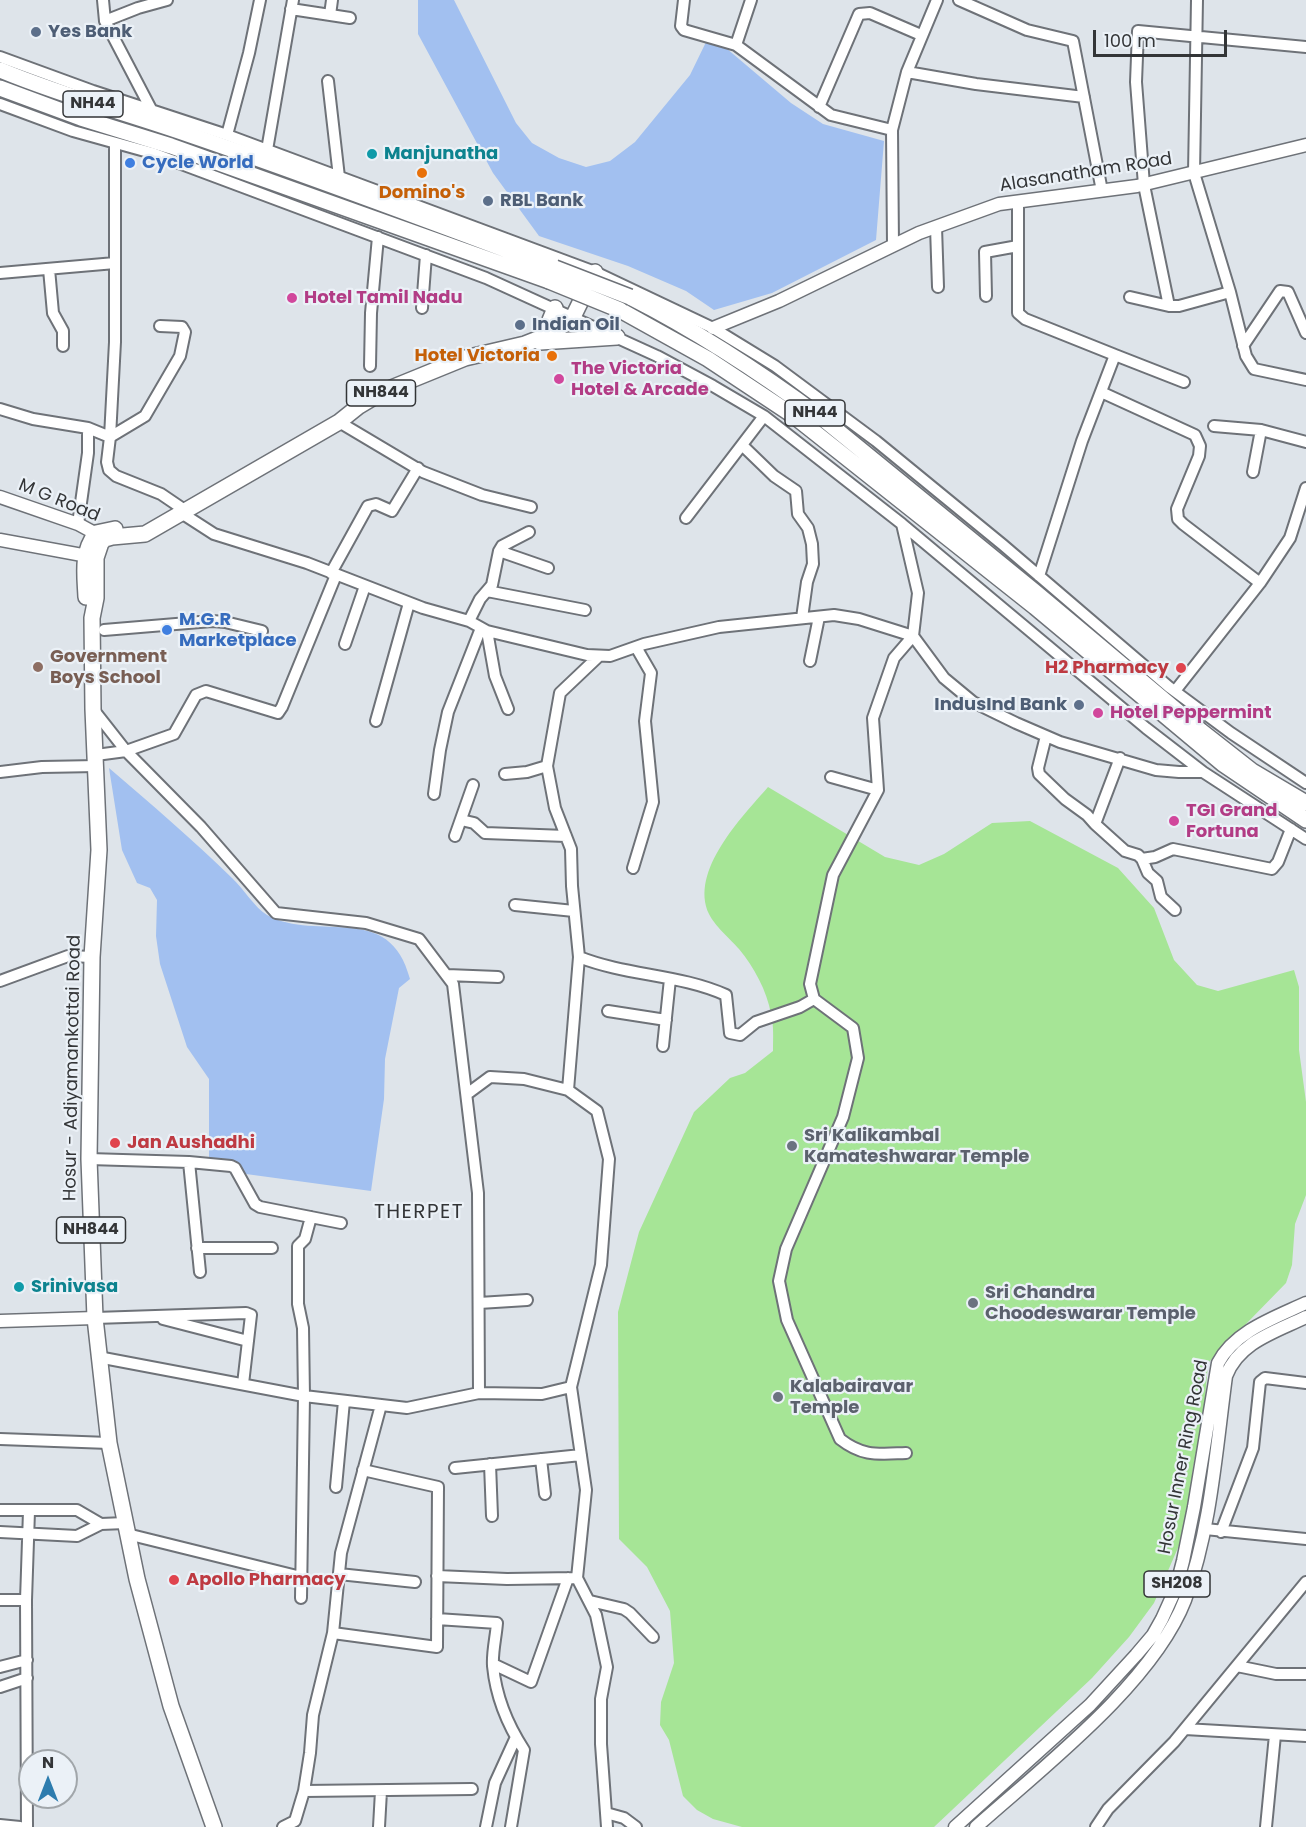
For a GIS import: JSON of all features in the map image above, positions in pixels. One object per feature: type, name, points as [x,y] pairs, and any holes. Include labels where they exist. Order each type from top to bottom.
[{"type":"highway","name":"NH44","points":[[0,70],[98,106],[189,130],[315,178],[552,274],[708,359],[794,416],[1026,600],[1223,764],[1306,820]]},
{"type":"highway","name":"NH44","points":[[0,88],[171,151],[630,297],[698,335],[813,411],[1201,731],[1252,771],[1306,803]]},
{"type":"highway","name":"NH844","points":[[90,556],[101,543],[100,536],[145,534],[339,422],[359,406],[384,391],[465,358],[525,344],[553,333],[573,317],[595,273]]},
{"type":"highway","points":[[543,337],[555,308]]},
{"type":"highway","points":[[525,344],[617,337]]},
{"type":"highway","name":"Hosur - Adiyamankottai Road","points":[[90,556],[86,597],[92,618],[99,850],[92,957],[89,1159],[98,1357],[109,1443],[126,1529],[171,1706],[214,1827]]},
{"type":"main road","name":"Alasanatham Road","points":[[713,328],[779,301],[893,245],[999,204],[1144,185],[1306,145]]},
{"type":"main road","name":"M G Road","points":[[0,497],[78,524],[100,536]]},
{"type":"main road","points":[[0,540],[90,556]]},
{"type":"main road","name":"Hosur Inner Ring Road","points":[[955,1827],[1090,1706],[1153,1635],[1176,1588],[1194,1507],[1218,1363],[1222,1355],[1253,1328],[1306,1303]]},
{"type":"main road","name":"Hosur Inner Ring Road","points":[[976,1827],[1097,1718],[1127,1686],[1171,1629],[1184,1601],[1205,1529],[1226,1376],[1231,1363],[1240,1352],[1257,1340],[1306,1317]]},
{"type":"main road","points":[[0,1321],[95,1318]]},
{"type":"street","points":[[103,0],[105,21],[151,109]]},
{"type":"street","points":[[105,21],[138,8],[168,0]]},
{"type":"street","points":[[228,135],[260,0]]},
{"type":"street","points":[[330,15],[332,0]]},
{"type":"street","points":[[684,0],[682,28],[736,45],[831,115],[892,130]]},
{"type":"street","points":[[736,45],[751,0]]},
{"type":"street","points":[[893,245],[892,130],[907,72],[937,0]]},
{"type":"street","points":[[959,0],[1027,30],[1073,41],[1102,191]]},
{"type":"street","points":[[1197,0],[1194,173],[1230,292],[1246,356],[1254,369],[1306,380]]},
{"type":"street","points":[[267,150],[292,5],[350,18]]},
{"type":"street","points":[[819,107],[859,14],[870,13],[921,35]]},
{"type":"street","points":[[1169,306],[1144,185],[1136,82],[1138,32],[1306,47]]},
{"type":"street","points":[[0,57],[151,109],[189,130],[228,135],[595,273],[713,328],[775,366],[876,441],[1175,691],[1231,733],[1303,778]]},
{"type":"street","points":[[907,72],[976,84],[1084,97]]},
{"type":"street","points":[[328,81],[339,177]]},
{"type":"street","points":[[0,104],[73,131],[115,143],[171,151],[378,237],[516,291],[657,356],[764,416],[902,524],[1146,728],[1203,772],[1306,839]]},
{"type":"street","points":[[115,143],[115,342],[107,462],[109,470],[116,476],[160,494],[214,534],[334,574],[410,603],[469,621],[484,629],[587,655],[609,656],[636,647],[719,627],[834,615],[859,619],[913,636],[944,678],[973,702],[1046,736],[1156,770],[1203,772]]},
{"type":"street","points":[[1018,202],[1018,313],[1184,382]]},
{"type":"street","points":[[936,227],[938,287]]},
{"type":"street","points":[[370,366],[371,313],[378,237]]},
{"type":"street","points":[[986,296],[985,252],[1018,246]]},
{"type":"street","points":[[422,308],[426,255]]},
{"type":"street","points":[[0,273],[116,263]]},
{"type":"street","points":[[49,269],[53,313],[63,331],[63,346]]},
{"type":"street","points":[[1244,346],[1280,291],[1288,292],[1306,333]]},
{"type":"street","points":[[1131,297],[1169,306],[1190,305],[1230,292]]},
{"type":"street","points":[[110,437],[145,416],[180,356],[185,328],[160,326]]},
{"type":"street","points":[[1039,576],[1082,441],[1115,355]]},
{"type":"street","points":[[1101,392],[1195,435],[1200,447],[1199,456],[1177,510],[1178,519],[1260,583]]},
{"type":"street","points":[[0,409],[33,419],[87,428],[110,437]]},
{"type":"street","points":[[686,518],[764,416]]},
{"type":"street","points":[[339,422],[418,468],[482,495],[531,507]]},
{"type":"street","points":[[1214,426],[1261,430],[1306,442]]},
{"type":"street","points":[[78,524],[87,453],[87,428]]},
{"type":"street","points":[[1253,472],[1261,430]]},
{"type":"street","points":[[742,445],[774,476],[796,491],[798,514],[808,528],[812,544],[813,564],[807,582],[802,618]]},
{"type":"street","points":[[0,772],[96,761],[174,734],[196,695],[200,692],[206,691],[278,713],[334,574],[368,506],[376,504],[392,511],[396,508],[418,468]]},
{"type":"street","points":[[1175,691],[1260,583],[1290,538],[1305,494]]},
{"type":"street","points":[[902,524],[918,593],[913,636],[894,658],[873,718],[878,790],[833,875],[810,984],[814,999],[853,1028],[858,1058],[843,1117],[786,1250],[779,1281],[787,1320],[840,1438],[853,1449],[869,1454],[906,1453]]},
{"type":"street","points":[[469,621],[480,599],[492,585],[502,546],[529,532]]},
{"type":"street","points":[[499,551],[548,568]]},
{"type":"street","points":[[345,644],[365,586]]},
{"type":"street","points":[[487,591],[585,610]]},
{"type":"street","points":[[376,721],[410,603]]},
{"type":"street","points":[[810,661],[819,617]]},
{"type":"street","points":[[104,630],[212,621],[262,631]]},
{"type":"street","points":[[484,629],[495,676],[508,709]]},
{"type":"street","points":[[434,794],[448,712],[484,629]]},
{"type":"street","points":[[633,868],[653,802],[645,721],[651,673],[636,647]]},
{"type":"street","points":[[568,1090],[579,957],[571,849],[555,808],[547,766],[560,693],[598,656]]},
{"type":"street","points":[[93,709],[126,751],[201,827],[276,913],[366,923],[419,939],[453,984],[478,1193],[479,1393]]},
{"type":"street","points":[[1046,736],[1038,768],[1039,774],[1125,851],[1138,855],[1148,873],[1157,881],[1161,897],[1175,910]]},
{"type":"street","points":[[1095,824],[1120,758]]},
{"type":"street","points":[[505,774],[527,772],[547,766]]},
{"type":"street","points":[[831,777],[878,790]]},
{"type":"street","points":[[455,836],[473,785]]},
{"type":"street","points":[[461,820],[474,823],[485,832],[566,836]]},
{"type":"street","points":[[1142,859],[1155,857],[1173,849],[1272,868],[1278,862],[1291,829]]},
{"type":"street","points":[[515,905],[574,911]]},
{"type":"street","points":[[0,981],[68,956],[92,957]]},
{"type":"street","points":[[579,957],[595,963],[690,982],[726,995],[730,1033],[740,1035],[756,1022],[800,1007],[814,999]]},
{"type":"street","points":[[447,975],[498,977]]},
{"type":"street","points":[[663,1046],[670,979]]},
{"type":"street","points":[[608,1011],[666,1020]]},
{"type":"street","points":[[466,1094],[490,1077],[524,1079],[568,1090],[597,1111],[609,1159],[601,1265],[571,1388],[586,1490],[573,1578],[531,1682],[493,1664]]},
{"type":"street","points":[[89,1159],[189,1162],[231,1166],[235,1168],[255,1204],[260,1207],[341,1223]]},
{"type":"street","points":[[189,1162],[200,1272]]},
{"type":"street","points":[[301,1598],[304,1396],[303,1328],[298,1304],[298,1246],[305,1239],[311,1216]]},
{"type":"street","points":[[198,1248],[272,1248]]},
{"type":"street","points":[[479,1303],[527,1300]]},
{"type":"street","points":[[95,1318],[246,1313],[250,1315],[251,1320],[243,1384]]},
{"type":"street","points":[[148,1316],[248,1341]]},
{"type":"street","points":[[98,1357],[304,1396],[407,1408],[479,1393],[542,1394],[571,1388]]},
{"type":"street","points":[[1221,1532],[1253,1448],[1260,1382],[1265,1378],[1306,1383]]},
{"type":"street","points":[[336,1487],[344,1401]]},
{"type":"street","points":[[283,1827],[297,1824],[310,1753],[313,1715],[333,1633],[341,1553],[381,1405]]},
{"type":"street","points":[[0,1439],[109,1443]]},
{"type":"street","points":[[455,1468],[581,1455]]},
{"type":"street","points":[[541,1460],[545,1494]]},
{"type":"street","points":[[490,1464],[492,1516]]},
{"type":"street","points":[[333,1633],[436,1647],[438,1487],[363,1470]]},
{"type":"street","points":[[0,1510],[77,1510],[101,1524],[301,1576]]},
{"type":"street","points":[[27,1827],[26,1600],[29,1510]]},
{"type":"street","points":[[0,1532],[77,1536],[101,1524]]},
{"type":"street","points":[[1205,1529],[1306,1539]]},
{"type":"street","points":[[339,1574],[415,1582]]},
{"type":"street","points":[[437,1576],[507,1579],[573,1578]]},
{"type":"street","points":[[573,1578],[590,1601],[596,1615],[608,1667],[601,1699],[607,1827]]},
{"type":"street","points":[[1096,1827],[1108,1809],[1185,1729],[1237,1666],[1301,1595],[1306,1582]]},
{"type":"street","points":[[0,1600],[26,1600]]},
{"type":"street","points":[[590,1601],[624,1609],[653,1637]]},
{"type":"street","points":[[437,1618],[497,1623],[493,1664],[501,1705],[524,1750],[511,1827]]},
{"type":"street","points":[[0,1667],[27,1660]]},
{"type":"street","points":[[1237,1666],[1276,1674],[1306,1674]]},
{"type":"street","points":[[0,1687],[27,1678]]},
{"type":"street","points":[[1185,1729],[1306,1736]]},
{"type":"street","points":[[1266,1827],[1275,1735]]},
{"type":"street","points":[[486,1827],[495,1783],[516,1737]]},
{"type":"street","points":[[499,1774],[520,1778]]},
{"type":"street","points":[[304,1791],[472,1789]]},
{"type":"street","points":[[379,1827],[381,1791]]},
{"type":"street","points":[[606,1813],[624,1818],[636,1827]]},
{"type":"street","points":[[0,1825],[20,1827]]},
{"type":"green space","points":[[768,787],[885,857],[919,865],[944,854],[992,823],[1030,821],[1118,868],[1154,908],[1174,960],[1197,985],[1218,991],[1294,970],[1299,987],[1299,1050],[1306,1102],[1306,1195],[1295,1224],[1292,1265],[1286,1283],[1208,1363],[1204,1411],[1193,1468],[1187,1527],[1154,1603],[1129,1637],[1092,1678],[934,1827],[742,1827],[713,1819],[697,1810],[683,1796],[669,1740],[660,1725],[661,1702],[674,1663],[670,1611],[647,1567],[619,1539],[618,1312],[639,1232],[694,1112],[730,1078],[745,1073],[773,1051],[772,1019],[763,988],[745,956],[711,918],[705,897],[706,880],[721,846]]},
{"type":"water","points":[[418,0],[454,0],[516,123],[532,143],[559,158],[586,167],[610,161],[635,142],[690,75],[707,40],[726,48],[791,103],[823,124],[884,141],[876,240],[772,293],[714,310],[686,291],[628,266],[539,236],[493,173],[418,34]]},
{"type":"water","points":[[109,768],[202,850],[267,915],[287,923],[369,931],[386,940],[400,955],[410,979],[399,988],[385,1059],[384,1099],[371,1191],[246,1174],[209,1159],[209,1079],[187,1047],[160,964],[156,936],[157,900],[150,888],[137,883],[122,850]]},
{"type":"place","name":"Yes Bank","points":[[36,32]]},
{"type":"place","name":"Manjunatha","points":[[372,154]]},
{"type":"place","name":"Cycle World","points":[[130,163]]},
{"type":"place","name":"Domino's","points":[[422,173]]},
{"type":"place","name":"RBL Bank","points":[[488,201]]},
{"type":"place","name":"Hotel Tamil Nadu","points":[[292,298]]},
{"type":"place","name":"Indian Oil","points":[[520,325]]},
{"type":"place","name":"Hotel Victoria","points":[[552,356]]},
{"type":"place","name":"The Victoria Hotel & Arcade","points":[[559,379]]},
{"type":"place","name":"M.G.R Marketplace","points":[[167,630]]},
{"type":"place","name":"Government Boys School","points":[[38,667]]},
{"type":"place","name":"H2 Pharmacy","points":[[1181,668]]},
{"type":"place","name":"IndusInd Bank","points":[[1079,705]]},
{"type":"place","name":"Hotel Peppermint","points":[[1098,713]]},
{"type":"place","name":"TGI Grand Fortuna","points":[[1174,821]]},
{"type":"place","name":"Jan Aushadhi","points":[[115,1143]]},
{"type":"place","name":"Sri Kalikambal Kamateshwarar Temple","points":[[792,1146]]},
{"type":"place","name":"Srinivasa","points":[[19,1287]]},
{"type":"place","name":"Sri Chandra Choodeswarar Temple","points":[[973,1303]]},
{"type":"place","name":"Kalabairavar Temple","points":[[778,1397]]},
{"type":"place","name":"Apollo Pharmacy","points":[[174,1580]]},
{"type":"district","name":"THERPET","points":[[419,1213]]}]
